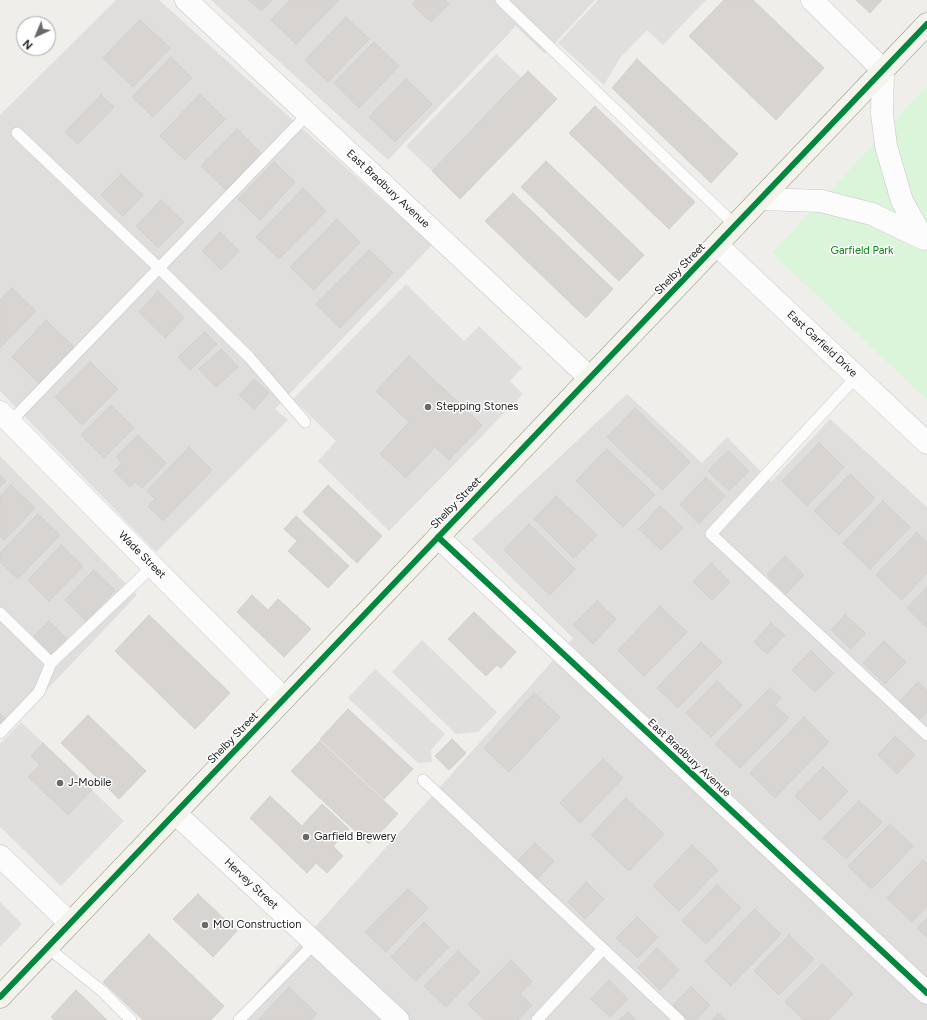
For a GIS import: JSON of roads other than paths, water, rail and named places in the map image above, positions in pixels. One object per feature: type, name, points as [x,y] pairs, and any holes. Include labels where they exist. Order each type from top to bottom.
[{"type":"main road","name":"Shelby Street","points":[[0,997],[927,24]]},
{"type":"street","name":"East Bradbury Avenue","points":[[186,0],[590,378]]},
{"type":"street","points":[[812,0],[883,70],[882,114],[886,146],[902,202],[924,239]]},
{"type":"street","points":[[760,199],[821,201],[872,214],[924,239]]},
{"type":"street","name":"East Garfield Drive","points":[[717,244],[927,443]]},
{"type":"street","name":"Wade Street","points":[[5,417],[284,699]]},
{"type":"street","name":"East Bradbury Avenue","points":[[438,537],[927,993]]},
{"type":"street","name":"Hervey Street","points":[[175,813],[398,1020]]},
{"type":"street","points":[[0,856],[70,923]]},
{"type":"lane","points":[[501,0],[735,225]]},
{"type":"lane","points":[[5,417],[159,268],[308,114]]},
{"type":"lane","points":[[17,133],[159,268],[249,357],[305,422]]},
{"type":"lane","points":[[857,376],[711,534],[927,735]]},
{"type":"lane","points":[[0,733],[39,692],[51,663],[153,566]]},
{"type":"lane","points":[[0,613],[51,663]]},
{"type":"lane","points":[[423,780],[679,1020]]},
{"type":"lane","points":[[239,1020],[315,943]]},
{"type":"lane","points":[[47,947],[102,991],[131,1020]]},
{"type":"lane","points":[[536,1020],[603,949]]},
{"type":"place","name":"Stepping Stones","points":[[428,407]]},
{"type":"place","name":"J-Mobile","points":[[60,783]]},
{"type":"place","name":"Garfield Brewery","points":[[306,837]]},
{"type":"place","name":"MOI Construction","points":[[205,925]]},
{"type":"park label","name":"Garfield Park","points":[[862,251]]}]
